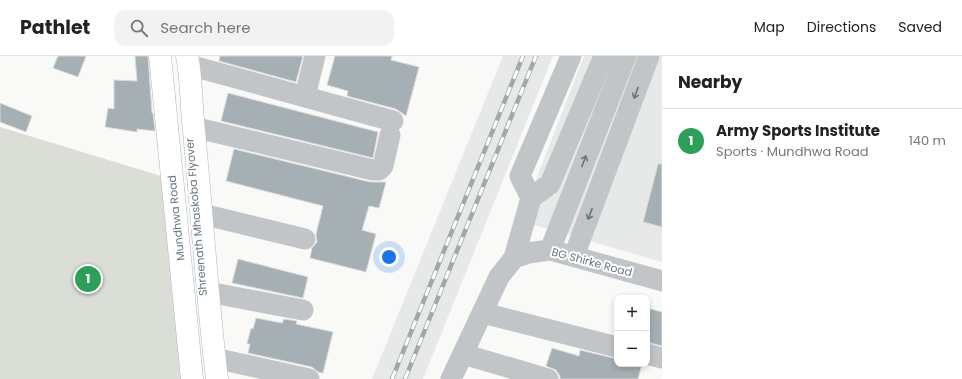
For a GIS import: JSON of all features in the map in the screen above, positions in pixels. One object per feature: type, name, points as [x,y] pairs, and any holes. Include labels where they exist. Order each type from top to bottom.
[{"type":"main road","name":"Shreenath Mhaskoba Flyover","points":[[186,59],[190,228],[201,379]]},
{"type":"main road","name":"Shreenath Mhaskoba Flyover","points":[[161,62],[170,74],[187,133],[209,379]]},
{"type":"main road","name":"Mundhwa Road","points":[[161,62],[192,379]]},
{"type":"main road","points":[[187,133],[202,214],[215,369]]},
{"type":"street","points":[[305,96],[315,56]]},
{"type":"street","points":[[451,379],[499,277],[514,258],[530,198],[520,176],[571,56]]},
{"type":"street","points":[[530,198],[550,184],[604,56]]},
{"type":"street","points":[[550,250],[626,56]]},
{"type":"street","points":[[574,256],[649,56]]},
{"type":"street","points":[[186,59],[305,96],[392,128],[383,166],[379,170],[187,133]]},
{"type":"street","points":[[202,214],[305,239]]},
{"type":"street","name":"BG Shirke Road","points":[[514,258],[528,253],[550,250],[662,281]]},
{"type":"street","points":[[208,292],[303,310]]},
{"type":"street","points":[[482,313],[614,346]]},
{"type":"street","points":[[463,354],[548,379]]},
{"type":"street","points":[[650,355],[662,358]]},
{"type":"street","points":[[215,369],[309,379]]},
{"type":"shaded area","points":[[503,56],[553,56],[423,379],[372,379]]},
{"type":"shaded area","points":[[584,56],[662,56],[662,262],[520,221]]},
{"type":"shaded area","points":[[0,127],[171,179],[183,379],[0,379]]},
{"type":"building","points":[[58,56],[86,56],[78,77],[53,68]]},
{"type":"building","points":[[135,56],[148,56],[152,113],[155,131],[137,129],[137,132],[105,127],[108,108],[114,109],[114,80],[137,81]]},
{"type":"building","points":[[220,56],[303,56],[296,82],[219,61]]},
{"type":"building","points":[[335,56],[392,56],[391,60],[419,67],[406,116],[396,109],[347,96],[348,91],[327,85]]},
{"type":"building","points":[[228,93],[378,132],[373,158],[221,121]]},
{"type":"building","points":[[0,103],[32,116],[26,132],[0,122]]},
{"type":"building","points":[[234,149],[370,182],[386,182],[379,208],[369,206],[362,230],[376,234],[366,272],[310,258],[312,248],[317,242],[316,234],[323,206],[226,181]]},
{"type":"building","points":[[658,164],[662,164],[662,227],[643,222]]},
{"type":"building","points":[[238,259],[308,277],[303,298],[232,283]]},
{"type":"building","points":[[650,309],[662,312],[662,346],[650,343]]},
{"type":"building","points":[[256,318],[282,323],[284,319],[297,321],[296,324],[333,332],[323,373],[318,372],[312,367],[248,353],[250,344],[247,344],[251,328],[253,329]]},
{"type":"building","points":[[552,348],[579,356],[580,350],[614,358],[614,367],[641,367],[638,379],[560,379],[560,376],[556,370],[546,366]]},
{"type":"railway","points":[[392,379],[523,56]]},
{"type":"railway","points":[[405,379],[536,56]]},
{"type":"place","name":"Army Sports Institute","points":[[88,279]]}]
